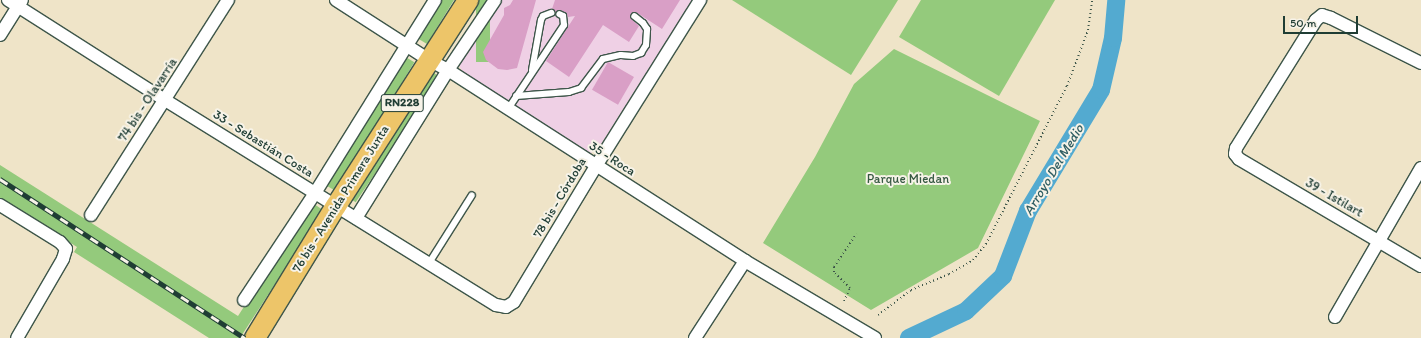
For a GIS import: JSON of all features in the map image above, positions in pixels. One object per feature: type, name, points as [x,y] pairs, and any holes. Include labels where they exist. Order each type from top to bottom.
[{"type":"highway","name":"76 bis - Avenida Primera Junta","points":[[255,338],[336,206],[468,0]]},
{"type":"street","name":"74 bis - Olavarría","points":[[91,215],[228,0]]},
{"type":"street","name":"35 - Roca","points":[[336,0],[448,70],[745,261],[872,336]]},
{"type":"street","name":"76 bis - Avenida Primera Junta","points":[[244,300],[315,193],[435,0]]},
{"type":"street","name":"76 bis - Avenida Primera Junta","points":[[356,218],[448,70],[495,0]]},
{"type":"street","name":"78 bis - Córdoba","points":[[506,307],[514,302],[596,166],[700,0]]},
{"type":"street","name":"33 - Sebastián Costa","points":[[16,2],[165,100],[496,305],[506,307]]},
{"type":"street","points":[[0,35],[16,2]]},
{"type":"street","name":"39 - Istilart","points":[[1421,63],[1322,15],[1316,20],[1236,148],[1235,154],[1239,159],[1380,240],[1421,266]]},
{"type":"street","points":[[1335,317],[1421,168]]},
{"type":"street","points":[[0,205],[60,242],[66,249],[63,259],[17,338]]},
{"type":"street","points":[[695,338],[745,261]]},
{"type":"lane","points":[[532,73],[541,20],[543,16],[552,13]]},
{"type":"lane","points":[[508,109],[564,25],[560,14]]},
{"type":"lane","points":[[516,96],[575,90],[581,88],[603,59],[621,55],[633,56],[641,53],[646,45],[647,29],[643,23],[634,16]]},
{"type":"lane","points":[[429,263],[472,195]]},
{"type":"path","points":[[878,315],[911,290],[949,274],[973,260],[986,244],[1067,86],[1088,30],[1092,0]]},
{"type":"path","points":[[844,301],[850,288],[834,272],[834,267],[856,234]]},
{"type":"shaded area","points":[[498,0],[692,0],[598,149],[591,153],[583,153],[463,72],[459,66],[460,60]]},
{"type":"green space","points":[[441,0],[454,0],[427,44],[417,38]]},
{"type":"green space","points":[[476,0],[490,0],[490,62],[476,62]]},
{"type":"green space","points":[[732,0],[898,0],[851,75]]},
{"type":"green space","points":[[921,0],[1055,0],[999,96],[899,37]]},
{"type":"green space","name":"Parque Miedan","points":[[894,49],[1040,121],[978,248],[871,310],[763,243],[815,157],[854,84]]},
{"type":"green space","points":[[404,56],[414,62],[337,192],[326,185]]},
{"type":"green space","points":[[431,71],[440,77],[356,202],[347,196]]},
{"type":"green space","points":[[0,165],[238,316],[311,202],[323,210],[240,338],[209,338],[74,252],[77,247],[0,198]]},
{"type":"building","points":[[513,0],[536,0],[517,68],[507,70],[498,69],[486,60],[483,52],[504,15],[504,8],[510,5]]},
{"type":"building","points":[[555,0],[680,0],[662,29],[636,12],[631,13],[630,18],[639,26],[629,42],[603,25],[569,77],[546,61],[575,16],[568,17],[566,13],[561,10],[555,12],[552,9]]},
{"type":"building","points":[[608,62],[634,77],[618,105],[592,90]]},
{"type":"waterway","name":"Arroyo Del Medio","points":[[909,338],[966,311],[1003,276],[1028,211],[1101,90],[1113,38],[1116,0]]},
{"type":"railway","points":[[0,179],[245,338]]}]
